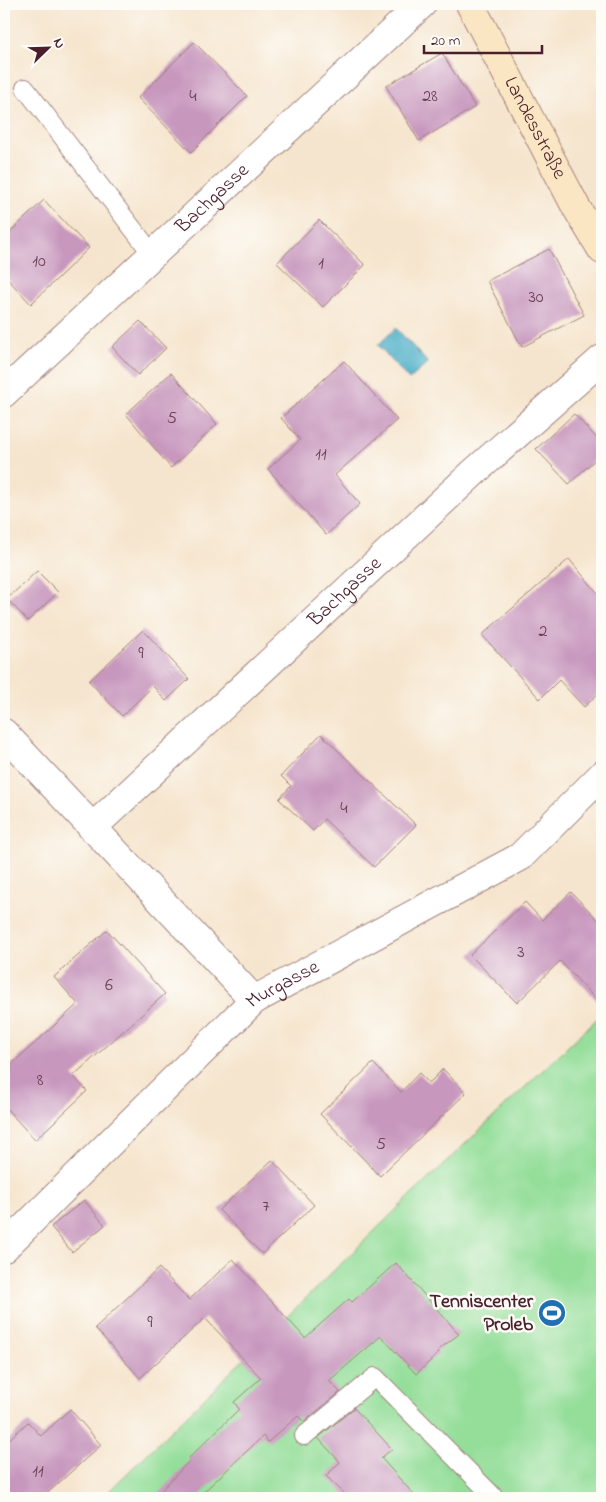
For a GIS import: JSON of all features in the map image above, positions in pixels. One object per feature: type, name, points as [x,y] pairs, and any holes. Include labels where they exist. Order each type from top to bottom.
[{"type":"main road","name":"Landesstraße","points":[[470,4],[576,207],[602,250]]},
{"type":"street","name":"Bachgasse","points":[[4,393],[422,4]]},
{"type":"street","name":"Bachgasse","points":[[92,828],[473,473],[602,358]]},
{"type":"street","points":[[4,733],[254,1000]]},
{"type":"street","name":"Murgasse","points":[[4,1248],[254,1000],[520,857],[602,775]]},
{"type":"lane","points":[[25,88],[153,255]]},
{"type":"lane","points":[[304,1436],[374,1377],[495,1498]]},
{"type":"green space","points":[[602,1014],[602,1498],[102,1498],[401,1205]]},
{"type":"water","points":[[396,328],[428,363],[409,380],[378,345]]},
{"type":"building","points":[[194,42],[247,96],[191,152],[138,98]]},
{"type":"building","points":[[442,53],[475,107],[419,141],[386,86]]},
{"type":"building","points":[[44,200],[89,248],[31,304],[4,275],[4,238]]},
{"type":"building","points":[[319,220],[365,265],[323,307],[277,263]]},
{"type":"building","points":[[549,249],[584,315],[522,347],[487,281]]},
{"type":"building","points":[[140,321],[166,348],[138,375],[112,347]]},
{"type":"building","points":[[344,361],[397,420],[335,475],[360,504],[326,535],[268,469],[300,440],[281,418]]},
{"type":"building","points":[[171,373],[217,424],[171,468],[126,414]]},
{"type":"building","points":[[574,414],[602,444],[602,453],[569,484],[536,449]]},
{"type":"building","points":[[569,559],[602,598],[602,690],[584,707],[559,680],[540,699],[482,635]]},
{"type":"building","points":[[37,571],[58,592],[28,621],[7,599]]},
{"type":"building","points":[[143,630],[189,679],[166,701],[153,686],[122,716],[89,681]]},
{"type":"building","points":[[321,734],[416,825],[374,867],[324,819],[313,831],[279,799],[291,786],[281,776]]},
{"type":"building","points":[[571,892],[602,924],[602,1006],[560,961],[517,1003],[470,955],[525,902],[542,920]]},
{"type":"building","points":[[107,930],[165,994],[73,1076],[87,1091],[35,1140],[4,1106],[4,1071],[78,1004],[54,977]]},
{"type":"building","points":[[373,1063],[401,1092],[419,1073],[429,1083],[443,1069],[466,1093],[380,1176],[320,1114]]},
{"type":"building","points":[[272,1160],[314,1205],[262,1254],[219,1210]]},
{"type":"building","points":[[84,1200],[105,1225],[72,1252],[51,1227]]},
{"type":"building","points":[[233,1259],[305,1338],[349,1299],[352,1302],[396,1263],[459,1334],[437,1351],[439,1353],[416,1374],[381,1336],[329,1381],[340,1392],[304,1422],[298,1416],[268,1442],[263,1436],[197,1498],[154,1498],[190,1460],[188,1459],[239,1409],[234,1402],[261,1378],[205,1318],[140,1378],[95,1328],[159,1268],[189,1300]]},
{"type":"building","points":[[354,1408],[392,1449],[381,1458],[417,1498],[349,1498],[326,1476],[340,1462],[318,1438]]},
{"type":"building","points":[[70,1409],[101,1445],[42,1498],[4,1498],[4,1444],[28,1422],[41,1436]]},
{"type":"place","name":"Tenniscenter Proleb","points":[[552,1313]]}]
